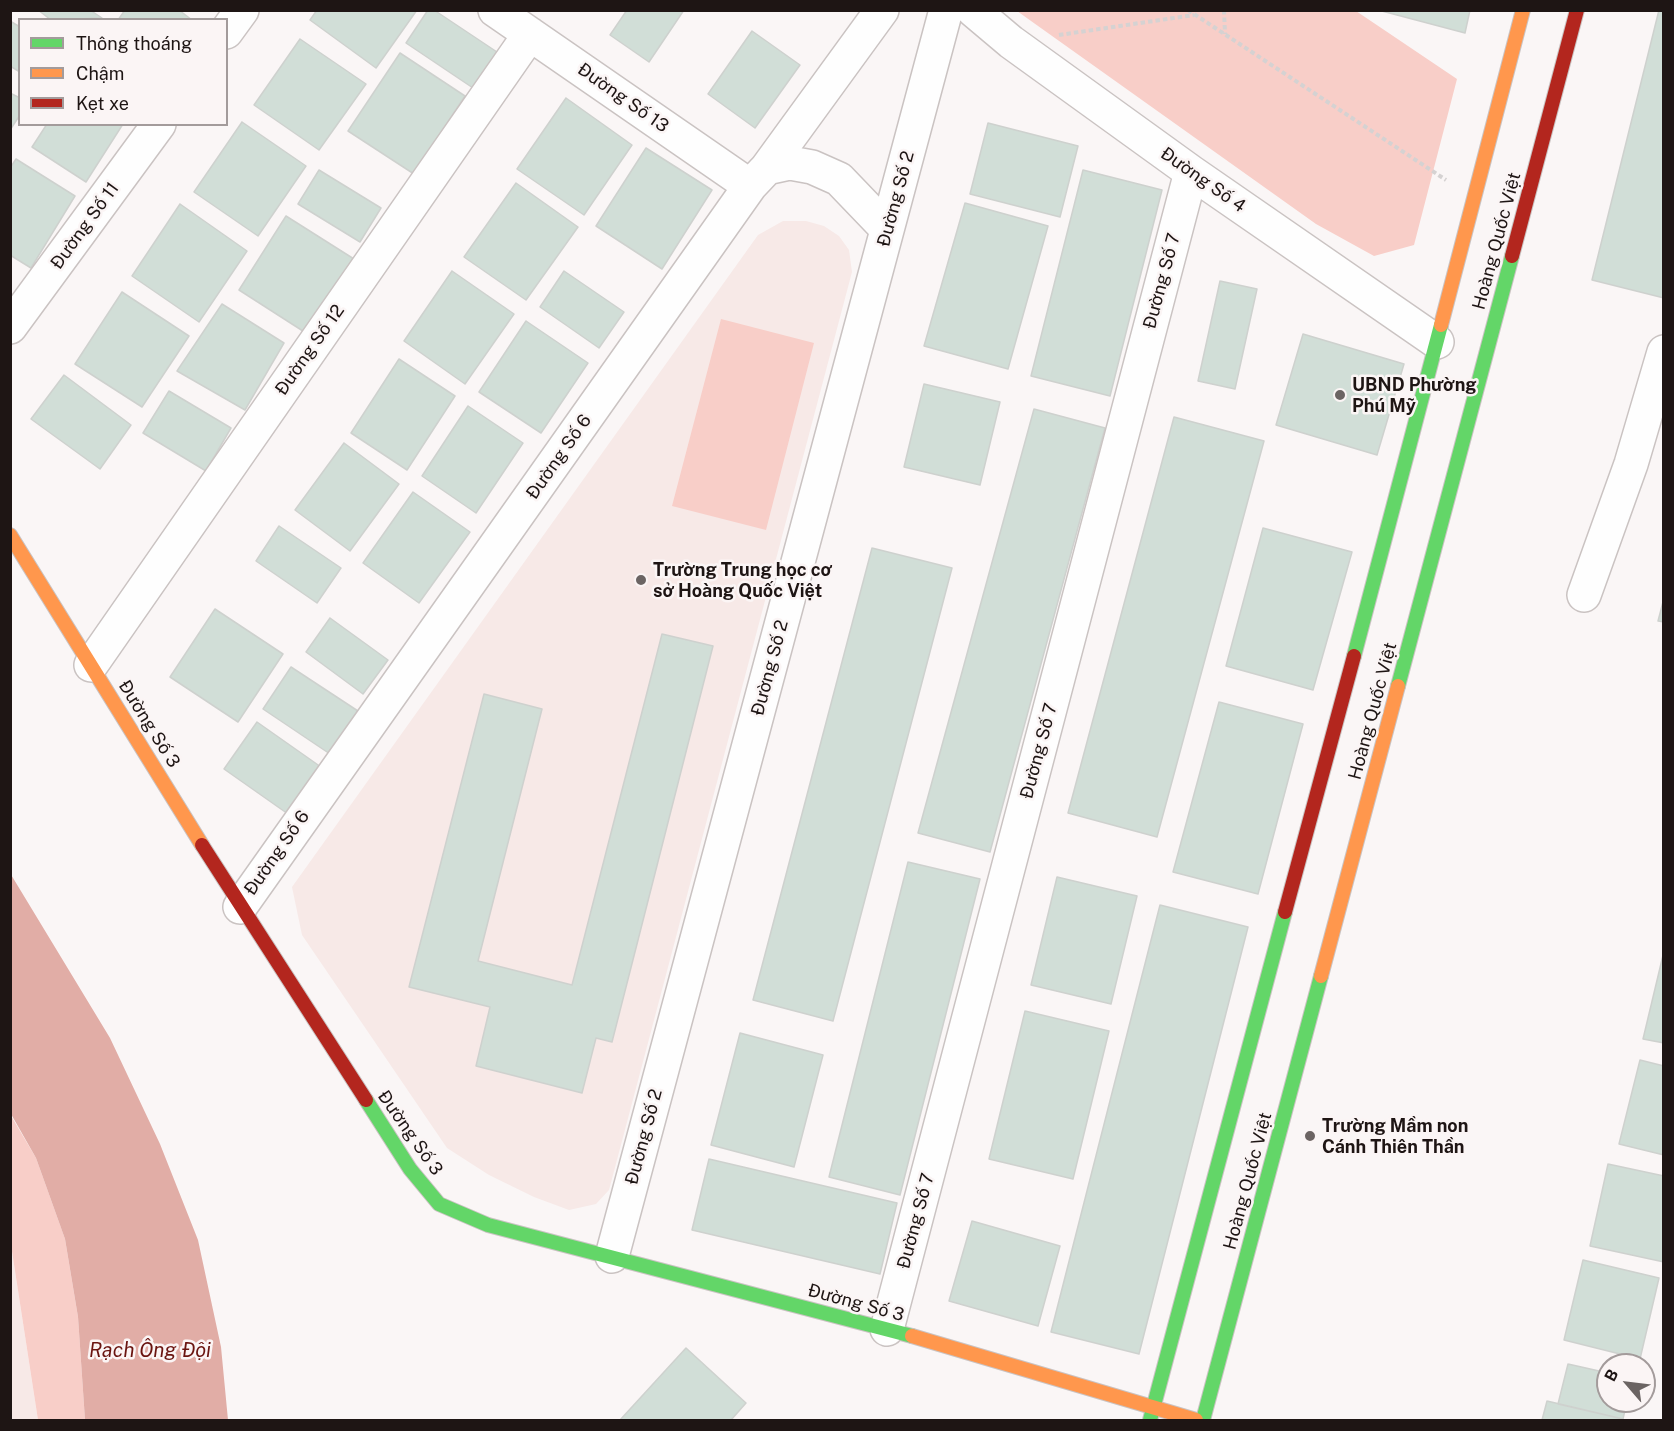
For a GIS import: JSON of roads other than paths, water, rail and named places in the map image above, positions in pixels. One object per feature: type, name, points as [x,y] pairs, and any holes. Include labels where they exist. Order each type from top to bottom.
[{"type":"main road","name":"Hoàng Quốc Việt","points":[[1152,1414],[1437,342],[1522,10]]},
{"type":"main road","name":"Hoàng Quốc Việt","points":[[1203,1420],[1576,10]]},
{"type":"main road","name":"Đường Số 3","points":[[10,535],[240,907],[410,1170],[439,1204],[488,1225],[887,1329],[1152,1414],[1196,1420]]},
{"type":"street","points":[[228,29],[242,10]]},
{"type":"street","name":"Đường Số 13","points":[[495,10],[758,177]]},
{"type":"street","name":"Đường Số 6","points":[[240,907],[758,177],[882,10]]},
{"type":"street","name":"Đường Số 2","points":[[612,1256],[946,10]]},
{"type":"street","name":"Đường Số 4","points":[[973,10],[1011,42],[1191,172],[1437,342]]},
{"type":"street","name":"Đường Số 12","points":[[91,665],[530,34]]},
{"type":"street","name":"Đường Số 11","points":[[10,327],[158,126]]},
{"type":"street","points":[[758,177],[790,163],[812,167],[839,179],[887,229]]},
{"type":"street","name":"Đường Số 7","points":[[887,1329],[1191,172]]},
{"type":"street","points":[[1584,596],[1631,464],[1664,352]]},
{"type":"water","name":"Rạch Ông Đội","points":[[10,873],[110,1038],[160,1144],[198,1240],[221,1347],[228,1420],[85,1420],[78,1317],[65,1239],[36,1158],[11,1114]]},
{"type":"place","name":"UBND Phường Phú Mỹ","points":[[1340,395]]},
{"type":"place","name":"Trường Trung học cơ sở Hoàng Quốc Việt","points":[[641,580]]},
{"type":"place","name":"Trường Mầm non Cánh Thiên Thần","points":[[1310,1136]]}]
